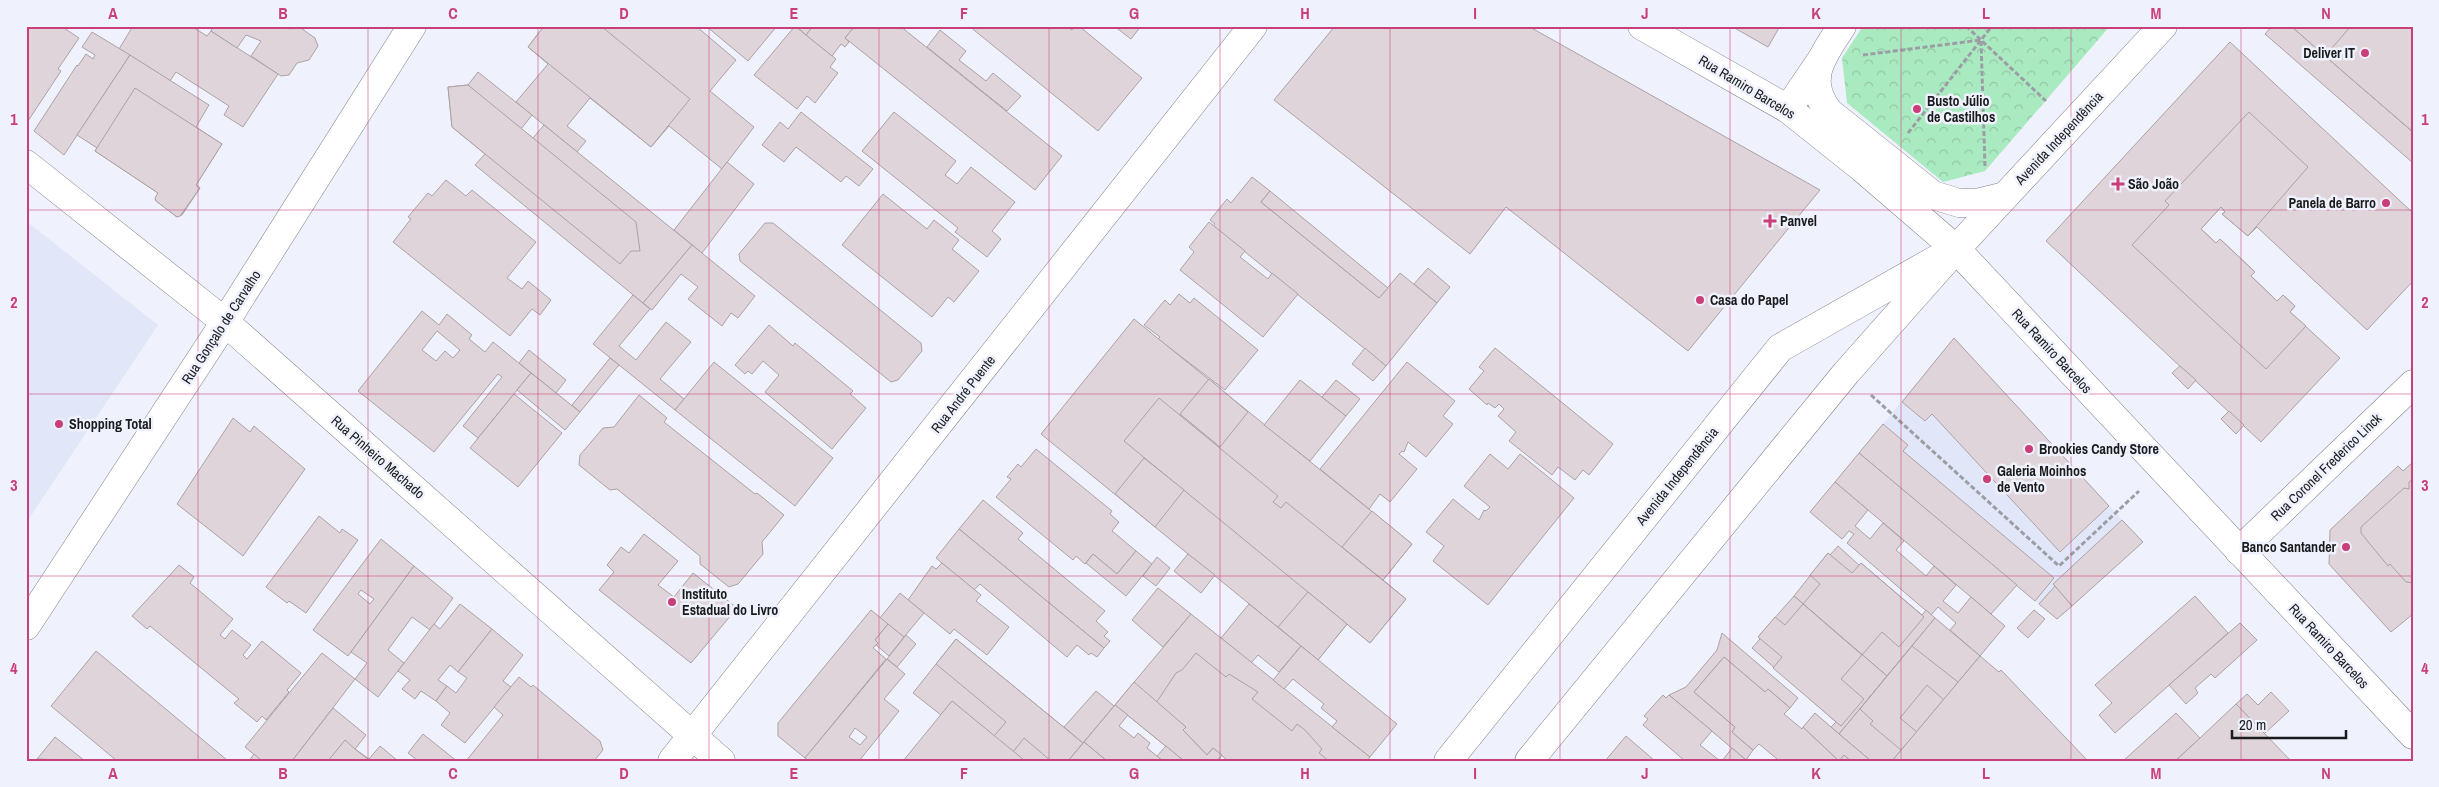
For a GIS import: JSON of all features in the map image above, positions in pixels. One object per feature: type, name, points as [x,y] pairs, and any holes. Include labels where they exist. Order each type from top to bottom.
[{"type":"street","name":"Rua Gonçalo de Carvalho","points":[[26,626],[225,322],[412,26]]},
{"type":"street","name":"Rua André Puente","points":[[672,761],[1253,26]]},
{"type":"street","name":"Rua Ramiro Barcelos","points":[[1642,26],[1788,109],[1862,168],[1956,249],[2413,735]]},
{"type":"street","points":[[1788,109],[1842,26]]},
{"type":"street","name":"Avenida Independência","points":[[1529,761],[1846,373],[1956,249],[2163,26]]},
{"type":"street","points":[[1821,60],[1816,88],[1820,101],[1829,112],[1933,196],[1945,201],[1976,203],[2005,196]]},
{"type":"street","name":"Rua Pinheiro Machado","points":[[26,164],[225,322],[721,761]]},
{"type":"street","name":"Avenida Independência","points":[[1448,761],[1780,348],[1956,249]]},
{"type":"street","name":"Rua Coronel Frederico Linck","points":[[2239,551],[2413,384]]},
{"type":"path","points":[[1966,26],[2072,125]]},
{"type":"path","points":[[1888,159],[1992,26]]},
{"type":"path","points":[[1821,60],[1981,40]]},
{"type":"path","points":[[1981,40],[1985,172],[2005,196]]},
{"type":"path","points":[[1846,373],[2058,566],[2163,469]]},
{"type":"shaded area","name":"Shopping Total","points":[[26,221],[158,325],[26,523]]},
{"type":"shaded area","name":"Galeria Moinhos de Vento","points":[[1954,338],[2143,542],[2057,619],[1859,453]]},
{"type":"green space","points":[[1863,26],[2110,26],[1985,171],[1943,182],[1847,103],[1842,58]]},
{"type":"building","points":[[26,26],[61,26],[79,38],[58,69],[61,71],[26,124]]},
{"type":"building","points":[[133,26],[191,26],[207,36],[211,31],[278,74],[243,127],[224,115],[229,106],[176,72],[170,81],[119,49]]},
{"type":"building","points":[[213,26],[286,26],[290,29],[298,26],[315,38],[318,46],[309,60],[297,63],[289,75],[281,76],[251,56],[261,41],[246,35],[237,48],[211,31]]},
{"type":"building","points":[[544,26],[696,26],[736,60],[710,91],[754,127],[722,169],[669,126],[651,147],[590,98],[567,126],[586,141],[577,152],[516,102],[548,64],[528,47]]},
{"type":"building","points":[[544,26],[601,26],[690,99],[651,147],[528,47]]},
{"type":"building","points":[[706,26],[777,26],[748,61]]},
{"type":"building","points":[[795,26],[836,59],[830,67],[838,73],[815,103],[807,96],[797,109],[754,75]]},
{"type":"building","points":[[796,26],[813,26],[806,35]]},
{"type":"building","points":[[813,26],[855,26],[845,38],[849,42],[845,47],[841,44],[832,56],[806,35]]},
{"type":"building","points":[[855,26],[900,26],[1062,156],[1035,190],[845,38]]},
{"type":"building","points":[[969,26],[1067,26],[1072,30],[1074,26],[1079,26],[1142,78],[1098,131]]},
{"type":"building","points":[[1114,26],[1141,26],[1131,39]]},
{"type":"building","points":[[1335,26],[1528,26],[1820,190],[1688,351],[1506,207],[1470,254],[1274,100]]},
{"type":"building","points":[[1731,26],[1780,26],[1768,47]]},
{"type":"building","points":[[2272,26],[2291,26],[2413,132],[2413,163],[2265,34]]},
{"type":"building","points":[[2291,26],[2413,26],[2413,132],[2325,56]]},
{"type":"building","points":[[2351,26],[2413,26],[2413,132],[2325,56]]},
{"type":"building","points":[[940,30],[966,51],[959,60],[986,81],[993,73],[1021,96],[1007,111],[927,47]]},
{"type":"building","points":[[92,32],[130,55],[64,155],[34,131],[86,54],[93,59],[95,55],[82,47]]},
{"type":"building","points":[[2230,42],[2413,213],[2413,281],[2367,330],[2257,227],[2248,236],[2222,214],[2225,212],[2221,207],[2201,229],[2216,243],[2220,239],[2255,272],[2251,276],[2277,301],[2283,295],[2295,306],[2290,312],[2340,358],[2261,442],[2046,241]]},
{"type":"building","points":[[130,55],[209,105],[196,127],[222,144],[196,185],[200,188],[182,215],[177,217],[155,200],[158,193],[95,151],[97,148],[77,135]]},
{"type":"building","points":[[478,72],[532,115],[521,129],[533,138],[544,125],[692,245],[643,303],[475,165],[485,154],[452,127],[448,87],[468,85]]},
{"type":"building","points":[[468,85],[636,222],[640,251],[631,251],[620,264],[452,127],[448,87]]},
{"type":"building","points":[[135,88],[222,144],[196,185],[200,188],[180,216],[177,217],[156,201],[155,198],[158,193],[95,151]]},
{"type":"building","points":[[801,112],[873,169],[859,186],[846,176],[841,182],[796,147],[784,162],[762,145],[780,122],[788,129]]},
{"type":"building","points":[[894,112],[956,161],[945,175],[957,184],[971,167],[1015,202],[992,231],[1001,239],[987,257],[955,232],[958,228],[862,151]]},
{"type":"building","points":[[2249,112],[2308,167],[2248,236],[2222,214],[2225,212],[2221,207],[2201,229],[2216,243],[2220,239],[2255,272],[2251,276],[2277,301],[2283,295],[2295,306],[2290,312],[2306,326],[2266,369],[2132,245],[2169,205],[2165,201]]},
{"type":"building","points":[[727,162],[754,184],[702,253],[674,230]]},
{"type":"building","points":[[1252,177],[1270,191],[1261,202],[1379,298],[1400,273],[1437,303],[1386,366],[1213,226],[1215,224],[1210,220],[1227,199],[1231,203]]},
{"type":"building","points":[[446,180],[466,196],[472,190],[536,242],[507,278],[522,289],[528,281],[551,300],[540,315],[532,309],[510,336],[393,242],[411,219],[408,217],[428,193],[432,196]]},
{"type":"building","points":[[1270,191],[1388,288],[1379,298],[1261,202]]},
{"type":"building","points":[[883,194],[927,229],[934,220],[959,240],[952,249],[979,271],[954,302],[948,297],[932,317],[842,245]]},
{"type":"building","points":[[1209,222],[1245,251],[1240,257],[1268,279],[1272,273],[1298,294],[1263,337],[1180,270],[1194,252],[1189,247]]},
{"type":"building","points":[[765,223],[773,223],[921,343],[922,351],[898,380],[891,382],[740,261],[739,254]]},
{"type":"building","points":[[692,245],[755,296],[738,318],[731,313],[722,326],[688,299],[698,287],[681,274],[652,310],[643,303]]},
{"type":"building","points":[[1428,268],[1450,287],[1437,303],[1414,284]]},
{"type":"building","points":[[1179,294],[1190,303],[1194,298],[1258,350],[1225,390],[1158,339],[1160,337],[1144,325],[1165,300],[1170,305]]},
{"type":"building","points":[[633,295],[650,309],[619,346],[636,360],[666,322],[691,342],[660,379],[684,399],[675,410],[593,344]]},
{"type":"building","points":[[422,311],[439,325],[447,314],[472,335],[469,339],[485,352],[493,342],[531,373],[478,438],[463,426],[502,377],[498,374],[434,452],[358,391]],"holes":[[[437,331],[460,350],[453,358],[445,351],[436,361],[422,350]]]},
{"type":"building","points":[[1134,319],[1412,544],[1383,580],[1406,599],[1370,643],[1347,624],[1318,660],[1041,434]]},
{"type":"building","points":[[769,325],[793,346],[795,343],[853,391],[850,394],[866,408],[832,449],[765,392],[779,375],[763,361],[752,374],[748,371],[745,374],[735,365]]},
{"type":"building","points":[[1954,338],[2109,506],[2060,552],[1932,414],[1925,421],[1902,402]]},
{"type":"building","points":[[1365,348],[1386,366],[1373,381],[1352,364]]},
{"type":"building","points":[[1495,348],[1613,444],[1589,475],[1583,470],[1575,480],[1558,467],[1552,475],[1509,441],[1516,432],[1498,416],[1504,409],[1499,404],[1495,408],[1488,403],[1487,405],[1469,389],[1484,371],[1479,367]]},
{"type":"building","points":[[529,350],[566,380],[556,393],[519,363]]},
{"type":"building","points":[[610,358],[619,365],[580,412],[572,405]]},
{"type":"building","points":[[714,362],[833,458],[795,506],[675,410]]},
{"type":"building","points":[[1407,362],[1455,401],[1443,416],[1453,424],[1426,457],[1408,442],[1404,452],[1402,451],[1399,454],[1417,469],[1390,502],[1380,494],[1369,509],[1320,469]]},
{"type":"building","points":[[2180,366],[2196,380],[2188,389],[2172,373]]},
{"type":"building","points":[[531,373],[580,412],[565,430],[517,390]]},
{"type":"building","points":[[1209,379],[1248,412],[1220,447],[1180,414]]},
{"type":"building","points":[[1300,380],[1346,416],[1310,461],[1264,425]]},
{"type":"building","points":[[1336,380],[1360,399],[1346,416],[1322,397]]},
{"type":"building","points":[[514,394],[562,433],[518,487],[470,448]]},
{"type":"building","points":[[639,395],[667,418],[664,422],[784,515],[762,542],[763,554],[738,584],[729,587],[700,564],[700,556],[617,489],[610,490],[579,465],[580,455],[603,428],[614,427]]},
{"type":"building","points":[[1159,398],[1278,496],[1273,502],[1281,508],[1286,502],[1406,599],[1370,643],[1124,441]]},
{"type":"building","points":[[2229,411],[2244,425],[2236,434],[2221,419]]},
{"type":"building","points":[[233,418],[250,432],[254,426],[305,469],[243,556],[177,504]]},
{"type":"building","points":[[1883,424],[1908,445],[1903,451],[2054,578],[2035,601],[1859,453]]},
{"type":"building","points":[[1036,449],[1112,511],[1110,514],[1119,522],[1112,531],[1136,551],[1117,574],[1093,554],[1085,564],[1076,556],[1073,560],[996,497],[1011,479],[1007,477],[1018,464],[1021,467]]},
{"type":"building","points":[[1859,453],[2017,585],[1991,614],[1835,482]]},
{"type":"building","points":[[1490,454],[1508,469],[1520,454],[1574,498],[1488,605],[1433,561],[1444,546],[1426,532],[1453,499],[1479,520],[1484,510],[1486,511],[1490,507],[1464,486]]},
{"type":"building","points":[[1144,458],[1184,490],[1155,527],[1115,494]]},
{"type":"building","points":[[2413,462],[2413,614],[2391,632],[2329,564],[2330,530],[2398,466],[2403,471]]},
{"type":"building","points":[[2413,479],[2413,583],[2406,582],[2390,564],[2388,566],[2361,533],[2361,527],[2404,488],[2409,489],[2409,482]]},
{"type":"building","points":[[1835,482],[1868,510],[1855,526],[1870,539],[1883,523],[1904,541],[1896,550],[1926,576],[1934,566],[1956,585],[1943,601],[1958,613],[1971,597],[2005,626],[1980,656],[1950,630],[1956,623],[1938,607],[1931,615],[1847,543],[1854,534],[1849,531],[1842,539],[1810,512]]},
{"type":"building","points":[[983,500],[1023,533],[1018,539],[1105,611],[1096,621],[1108,632],[1104,636],[1110,641],[1104,648],[959,529]]},
{"type":"building","points":[[1372,511],[1412,544],[1383,580],[1342,547]]},
{"type":"building","points":[[319,516],[340,533],[342,529],[358,540],[306,613],[289,601],[287,603],[266,587]]},
{"type":"building","points":[[2122,520],[2143,542],[2072,606],[2053,584]]},
{"type":"building","points":[[959,529],[1104,648],[1097,657],[1091,653],[1089,655],[1077,645],[1067,657],[980,584],[974,590],[936,558]]},
{"type":"building","name":"Instituto Estadual do Livro","points":[[644,534],[678,561],[658,585],[674,597],[693,573],[737,608],[691,663],[599,590],[614,572],[607,565],[621,547],[629,553]]},
{"type":"building","points":[[381,539],[414,566],[348,656],[313,630]],"holes":[[[361,590],[374,599],[370,604],[358,594]]]},
{"type":"building","points":[[1838,546],[1922,615],[1926,610],[1935,618],[1887,676],[1794,596],[1828,553],[1830,555]]},
{"type":"building","points":[[1136,551],[1152,564],[1126,596],[1086,563],[1093,554],[1117,574]]},
{"type":"building","points":[[1828,553],[1852,573],[1861,563],[1924,617],[1899,647],[1882,632],[1862,655],[1803,604],[1820,584],[1810,575]]},
{"type":"building","points":[[1188,554],[1215,575],[1201,593],[1174,571]]},
{"type":"building","points":[[1157,557],[1170,568],[1156,586],[1143,576]]},
{"type":"building","points":[[942,563],[981,595],[976,601],[1009,627],[987,655],[954,629],[950,634],[908,600],[932,566],[936,569]]},
{"type":"building","points":[[179,565],[194,577],[190,583],[233,619],[220,635],[225,639],[232,630],[251,645],[243,655],[247,659],[262,641],[301,673],[287,690],[289,692],[266,720],[262,716],[257,722],[234,703],[239,699],[150,626],[147,629],[132,616]]},
{"type":"building","points":[[414,566],[453,598],[430,630],[412,617],[388,650],[404,663],[378,697],[355,679],[367,663],[351,652]]},
{"type":"building","points":[[2055,586],[2072,606],[2057,619],[2039,604]]},
{"type":"building","points":[[1158,588],[1191,614],[1163,647],[1132,620]]},
{"type":"building","points":[[1308,592],[1347,624],[1318,660],[1278,627]]},
{"type":"building","points":[[900,593],[924,613],[904,637],[880,618]]},
{"type":"building","points":[[1794,596],[1887,676],[1839,734],[1831,727],[1836,722],[1752,648],[1760,639],[1758,637]]},
{"type":"building","points":[[2195,596],[2228,633],[2115,733],[2099,715],[2112,703],[2095,685]]},
{"type":"building","points":[[460,604],[492,629],[458,672],[450,665],[438,680],[447,686],[436,701],[421,691],[415,699],[402,689],[410,680],[398,671],[434,624],[440,629]]},
{"type":"building","points":[[1249,604],[1301,646],[1279,672],[1258,655],[1251,663],[1221,638]]},
{"type":"building","points":[[1803,604],[1862,655],[1841,679],[1864,699],[1841,726],[1773,668],[1782,657],[1758,637],[1775,617],[1785,625]]},
{"type":"building","points":[[871,610],[888,624],[875,640],[878,643],[873,648],[886,659],[805,758],[778,736],[778,723]]},
{"type":"building","points":[[2034,610],[2045,619],[2028,638],[2017,628]]},
{"type":"building","points":[[1191,614],[1370,757],[1367,761],[1228,761],[1222,755],[1217,761],[1184,761],[1115,705]]},
{"type":"building","points":[[1935,618],[1980,656],[1892,761],[1871,761],[1839,734]]},
{"type":"building","points":[[2240,623],[2257,640],[2215,678],[2211,674],[2195,688],[2198,693],[2186,704],[2169,685]]},
{"type":"building","points":[[888,624],[904,637],[889,656],[876,645],[878,643],[875,640]]},
{"type":"building","points":[[492,629],[523,655],[503,681],[511,687],[465,743],[441,725],[450,713],[436,701],[447,686],[456,693],[467,678],[458,672]]},
{"type":"building","points":[[1722,633],[1798,698],[1790,708],[1768,689],[1765,692],[1724,657],[1694,692],[1735,727],[1732,732],[1753,750],[1746,760],[1669,695],[1686,687],[1717,650]]},
{"type":"building","points":[[906,635],[916,644],[897,667],[887,659]]},
{"type":"building","points":[[956,639],[1083,743],[1068,761],[1023,761],[952,701],[941,715],[913,693]]},
{"type":"building","points":[[956,639],[1083,743],[1068,761],[1051,761],[1024,738],[1013,752],[994,736],[1006,722],[936,664]]},
{"type":"building","points":[[1301,646],[1397,724],[1370,757],[1332,727],[1337,721],[1321,708],[1324,704],[1293,679],[1284,689],[1273,680]]},
{"type":"building","points":[[1912,646],[1958,682],[1944,700],[1927,685],[1900,718],[1917,732],[1901,750],[1870,724],[1873,721],[1860,709]]},
{"type":"building","points":[[96,651],[227,760],[117,761],[51,706]]},
{"type":"building","points":[[322,653],[355,679],[292,761],[262,761],[245,747]]},
{"type":"building","points":[[1196,653],[1226,677],[1229,674],[1258,692],[1252,699],[1292,731],[1297,724],[1305,730],[1322,749],[1319,753],[1329,761],[1228,761],[1213,748],[1207,755],[1183,730],[1186,727],[1156,703],[1176,673],[1182,670]]},
{"type":"building","points":[[1980,656],[1999,672],[2001,670],[2088,761],[1892,761]]},
{"type":"building","points":[[1724,657],[1765,692],[1768,689],[1790,708],[1784,714],[1802,729],[1803,727],[1839,761],[1775,761],[1777,759],[1759,744],[1753,750],[1732,732],[1735,727],[1694,692]]},
{"type":"building","points":[[887,659],[905,674],[884,699],[899,711],[859,761],[808,761],[805,758]],"holes":[[[855,728],[867,737],[860,745],[849,737]]]},
{"type":"building","points":[[519,677],[531,687],[533,685],[600,741],[603,750],[594,761],[466,761],[503,715],[494,707]]},
{"type":"building","points":[[1134,682],[1186,727],[1183,730],[1207,755],[1213,748],[1222,755],[1217,761],[1184,761],[1115,705]]},
{"type":"building","points":[[1096,691],[1114,706],[1083,743],[1064,727]]},
{"type":"building","points":[[2271,692],[2289,711],[2264,734],[2236,704],[2247,694],[2258,705]]},
{"type":"building","points":[[1663,695],[1666,698],[1669,695],[1712,731],[1700,745],[1720,761],[1685,761],[1643,725],[1648,719],[1644,716]]},
{"type":"building","points":[[952,701],[1024,760],[903,761]]},
{"type":"building","points":[[2236,704],[2291,761],[2175,761],[2200,738]]},
{"type":"building","points":[[1115,705],[1128,715],[1119,726],[1134,738],[1138,733],[1150,743],[1147,748],[1163,761],[1107,761],[1084,742]]},
{"type":"building","points":[[333,708],[366,735],[355,749],[369,759],[380,746],[398,761],[292,761]]},
{"type":"building","points":[[1815,713],[1871,761],[1851,761],[1844,755],[1839,761],[1803,727]]},
{"type":"building","points":[[2176,713],[2200,738],[2175,761],[2123,761]]},
{"type":"building","points":[[423,734],[457,761],[418,761],[408,753]]},
{"type":"building","points":[[1626,736],[1655,761],[1605,761]]},
{"type":"building","points":[[55,737],[85,761],[37,759]]},
{"type":"building","points":[[345,740],[355,749],[370,761],[328,761]]},
{"type":"building","points":[[1084,742],[1107,761],[1068,761]]},
{"type":"building","points":[[1166,746],[1184,761],[1163,761],[1157,756]]},
{"type":"building","points":[[1732,748],[1746,760],[1747,761],[1722,761]]},
{"type":"building","points":[[254,754],[262,761],[249,761]]},
{"type":"building","points":[[1844,755],[1851,761],[1839,761]]},
{"type":"place","name":"Deliver IT","points":[[2365,53]]},
{"type":"place","name":"Busto Júlio de Castilhos","points":[[1917,109]]},
{"type":"place","name":"São João","points":[[2118,184]]},
{"type":"place","name":"Panela de Barro","points":[[2386,203]]},
{"type":"place","name":"Panvel","points":[[1770,221]]},
{"type":"place","name":"Casa do Papel","points":[[1700,300]]},
{"type":"place","name":"Shopping Total","points":[[59,424]]},
{"type":"place","name":"Brookies Candy Store","points":[[2029,449]]},
{"type":"place","name":"Galeria Moinhos de Vento","points":[[1987,479]]},
{"type":"place","name":"Banco Santander","points":[[2346,547]]},
{"type":"place","name":"Instituto Estadual do Livro","points":[[672,602]]}]
